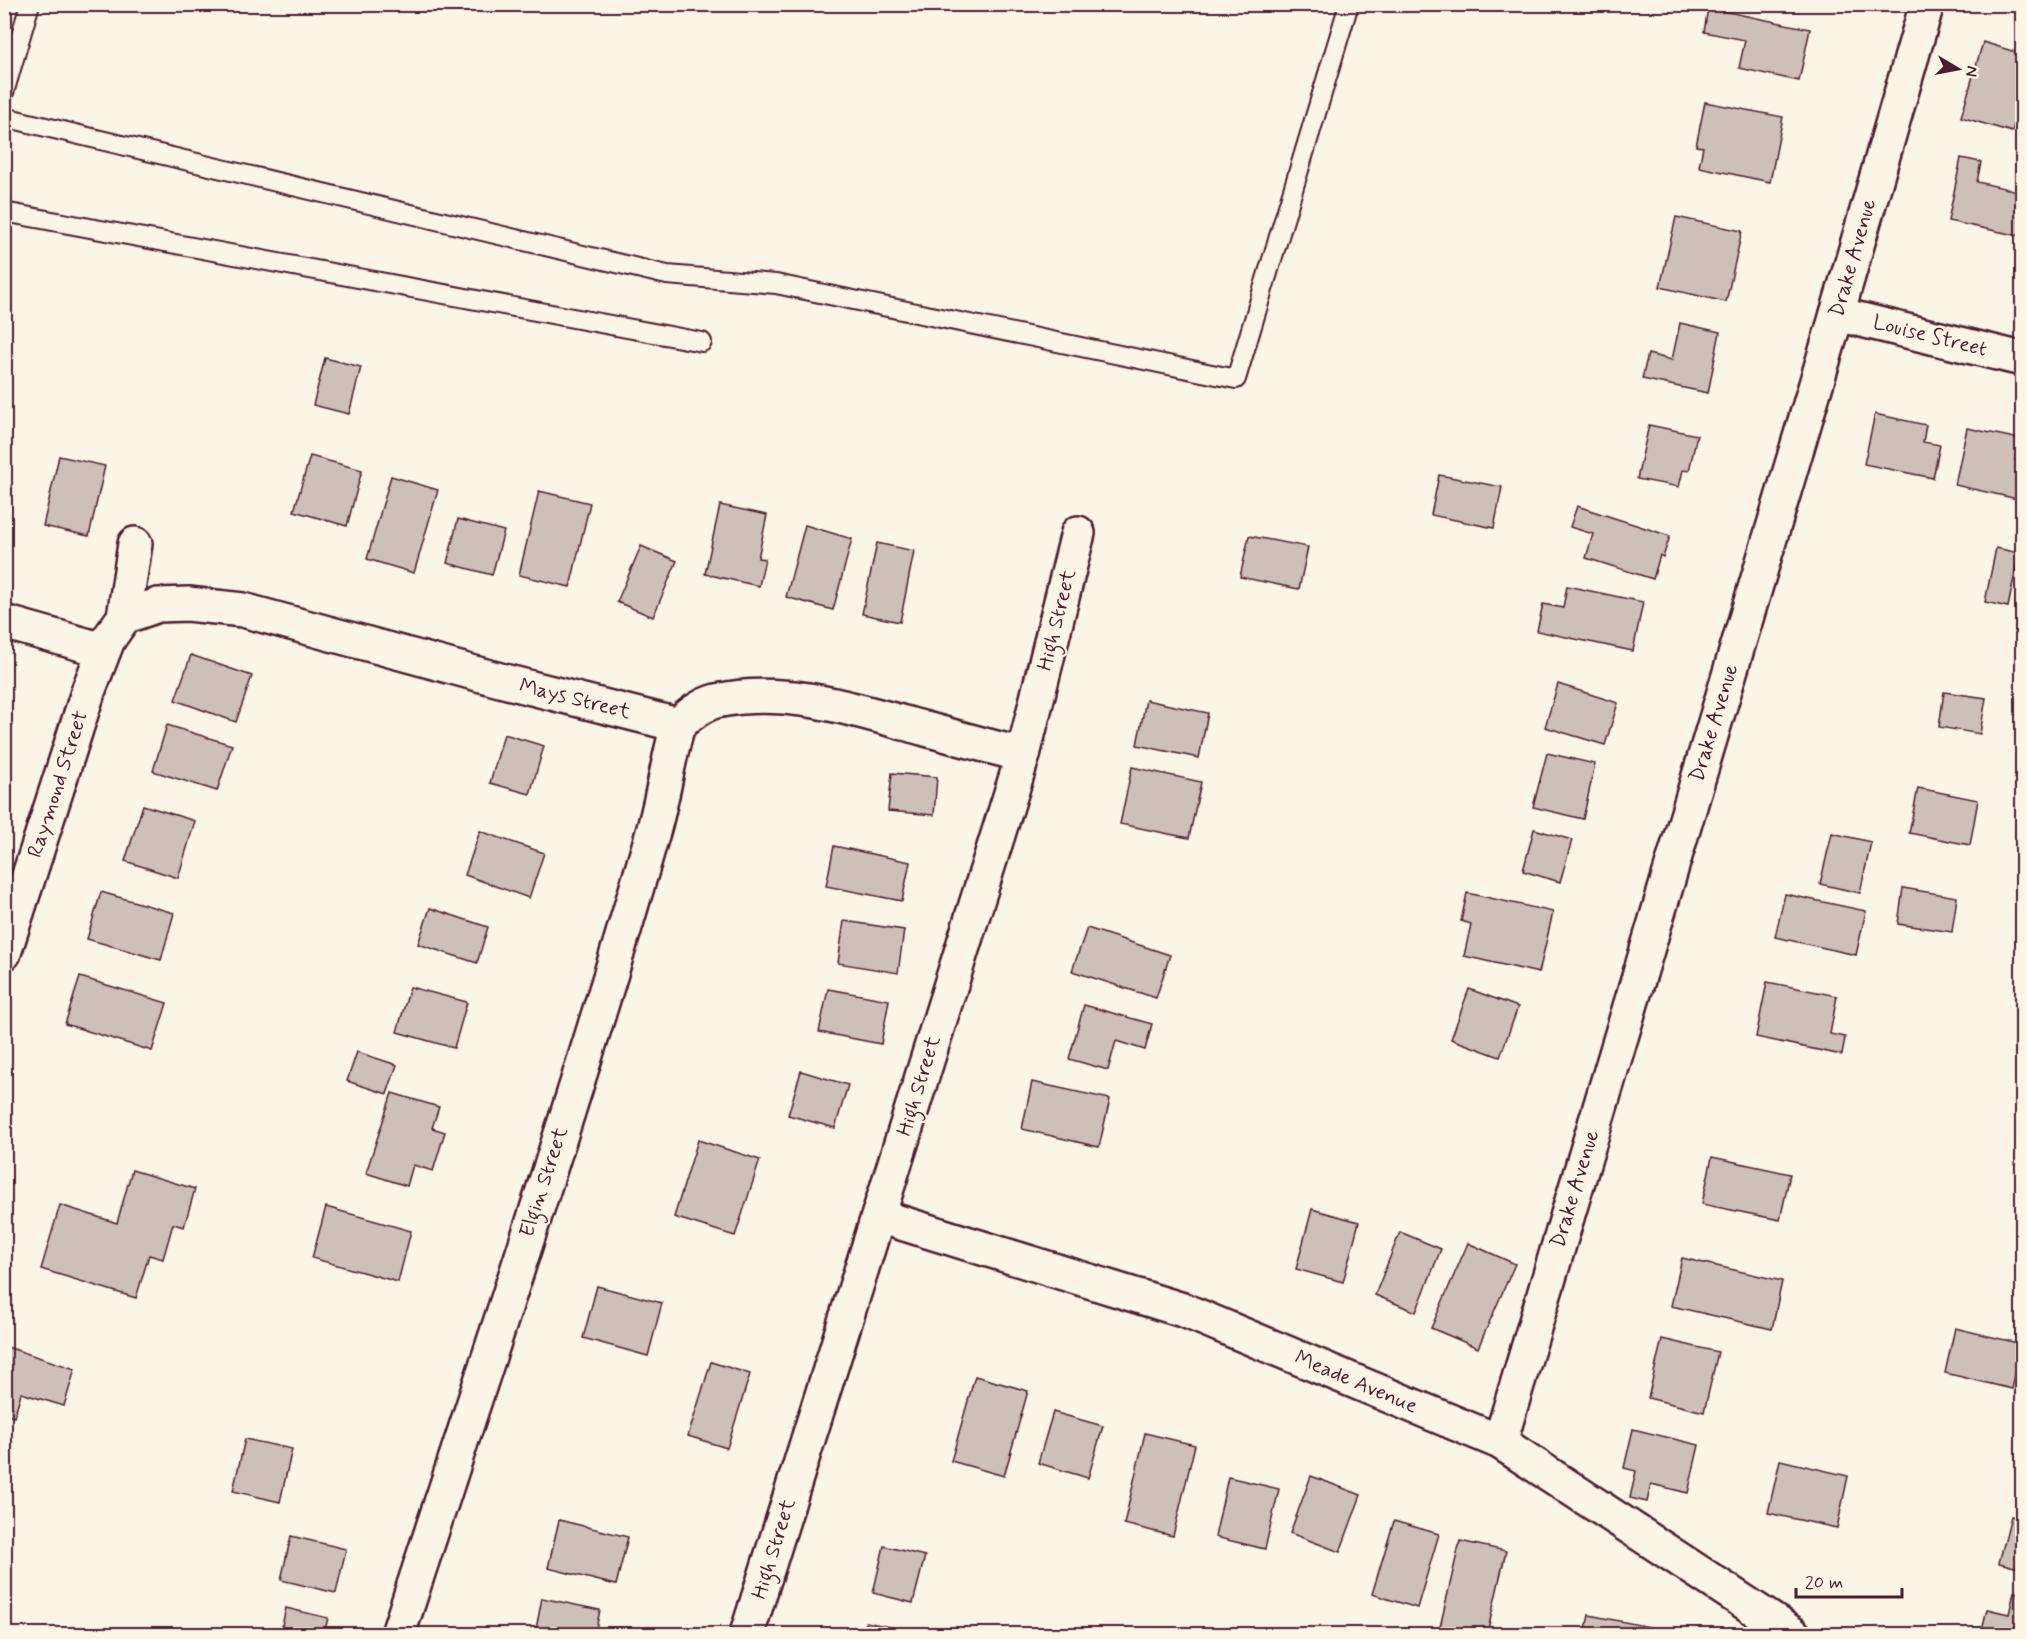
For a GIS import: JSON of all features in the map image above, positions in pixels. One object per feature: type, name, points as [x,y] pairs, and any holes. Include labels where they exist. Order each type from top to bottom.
[{"type":"street","name":"Drake Avenue","points":[[1500,1442],[1837,314],[1927,4]]},
{"type":"street","name":"Louise Street","points":[[1837,314],[2022,359]]},
{"type":"street","name":"High Street","points":[[747,1635],[1023,755],[1078,533]]},
{"type":"street","points":[[124,617],[135,544]]},
{"type":"street","name":"Mays Street","points":[[124,617],[141,610],[164,605],[188,604],[243,610],[500,680],[678,725]]},
{"type":"street","name":"Raymond Street","points":[[4,953],[89,689],[103,650],[115,627],[124,617]]},
{"type":"street","points":[[4,622],[103,650]]},
{"type":"street","points":[[678,725],[693,711],[714,702],[767,696],[800,698],[837,704],[1023,755]]},
{"type":"street","name":"Elgin Street","points":[[398,1635],[573,1093],[654,829],[678,725]]},
{"type":"street","name":"Meade Avenue","points":[[879,1216],[1186,1311],[1500,1442],[1793,1635]]},
{"type":"lane","points":[[4,93],[30,4]]},
{"type":"lane","points":[[4,117],[667,275],[776,284],[1236,379],[1349,4]]},
{"type":"lane","points":[[4,213],[702,342]]},
{"type":"building","points":[[1708,8],[1810,29],[1799,81],[1739,68],[1745,40],[1704,32]]},
{"type":"building","points":[[1983,42],[2022,54],[2022,96],[2012,132],[1961,117]]},
{"type":"building","points":[[1705,102],[1783,117],[1770,182],[1699,167],[1703,147],[1696,146]]},
{"type":"building","points":[[1961,158],[1981,162],[1977,182],[2022,192],[2020,236],[1948,221]]},
{"type":"building","points":[[1676,217],[1742,231],[1726,302],[1660,287]]},
{"type":"building","points":[[1680,323],[1720,332],[1708,393],[1642,379],[1648,354],[1672,360]]},
{"type":"building","points":[[325,358],[361,367],[349,414],[313,405]]},
{"type":"building","points":[[1875,414],[1926,425],[1923,442],[1940,445],[1933,478],[1864,464]]},
{"type":"building","points":[[1649,425],[1697,435],[1689,471],[1683,470],[1679,487],[1637,479]]},
{"type":"building","points":[[1967,428],[2020,439],[2015,460],[2022,461],[2022,500],[1955,485]]},
{"type":"building","points":[[59,456],[105,466],[89,536],[43,526]]},
{"type":"building","points":[[310,456],[362,470],[347,526],[294,511]]},
{"type":"building","points":[[1439,475],[1502,487],[1494,528],[1431,515]]},
{"type":"building","points":[[391,476],[438,490],[414,573],[367,559]]},
{"type":"building","points":[[539,491],[590,503],[570,587],[519,575]]},
{"type":"building","points":[[720,505],[767,515],[758,558],[765,559],[759,586],[705,574]]},
{"type":"building","points":[[1577,506],[1670,536],[1663,557],[1660,555],[1653,579],[1586,558],[1593,534],[1570,527]]},
{"type":"building","points":[[458,519],[504,531],[492,575],[447,563]]},
{"type":"building","points":[[805,525],[852,539],[833,610],[786,597]]},
{"type":"building","points":[[1249,536],[1308,547],[1299,589],[1240,577]]},
{"type":"building","points":[[877,543],[914,551],[900,622],[862,614]]},
{"type":"building","points":[[641,546],[677,561],[653,617],[617,602]]},
{"type":"building","points":[[1996,548],[2019,553],[2008,607],[1985,602]]},
{"type":"building","points":[[1567,586],[1643,602],[1633,651],[1537,631],[1543,604],[1563,608]]},
{"type":"building","points":[[191,655],[252,676],[236,722],[175,700]]},
{"type":"building","points":[[1558,684],[1618,703],[1605,745],[1545,727]]},
{"type":"building","points":[[1944,692],[1986,698],[1980,734],[1939,727]]},
{"type":"building","points":[[1146,700],[1208,713],[1199,758],[1137,745]]},
{"type":"building","points":[[167,725],[232,745],[217,791],[153,771]]},
{"type":"building","points":[[504,734],[544,746],[530,794],[490,783]]},
{"type":"building","points":[[1547,753],[1595,764],[1583,819],[1533,807]]},
{"type":"building","points":[[1132,767],[1201,782],[1189,838],[1120,824]]},
{"type":"building","points":[[892,773],[937,777],[934,815],[888,811]]},
{"type":"building","points":[[1918,788],[1978,800],[1970,845],[1909,833]]},
{"type":"building","points":[[143,805],[195,821],[178,878],[125,861]]},
{"type":"building","points":[[1534,829],[1572,840],[1560,882],[1523,871]]},
{"type":"building","points":[[480,831],[544,853],[529,898],[465,875]]},
{"type":"building","points":[[1832,833],[1871,842],[1860,893],[1820,884]]},
{"type":"building","points":[[834,846],[910,862],[902,901],[826,886]]},
{"type":"building","points":[[1903,888],[1957,897],[1952,932],[1898,924]]},
{"type":"building","points":[[101,892],[174,913],[161,960],[87,939]]},
{"type":"building","points":[[1467,893],[1553,912],[1539,973],[1464,956],[1471,924],[1461,921]]},
{"type":"building","points":[[1785,894],[1866,911],[1856,955],[1775,937]]},
{"type":"building","points":[[430,908],[488,927],[477,963],[418,944]]},
{"type":"building","points":[[844,921],[904,930],[898,973],[838,963]]},
{"type":"building","points":[[1087,928],[1170,955],[1156,998],[1072,971]]},
{"type":"building","points":[[80,977],[167,1003],[152,1051],[65,1024]]},
{"type":"building","points":[[1767,982],[1837,996],[1830,1034],[1845,1037],[1842,1055],[1756,1037]]},
{"type":"building","points":[[410,987],[467,1002],[454,1048],[397,1032]]},
{"type":"building","points":[[828,989],[889,1000],[881,1044],[819,1032]]},
{"type":"building","points":[[1469,989],[1518,1007],[1500,1057],[1451,1039]]},
{"type":"building","points":[[1084,1005],[1152,1024],[1145,1050],[1116,1041],[1108,1070],[1069,1059]]},
{"type":"building","points":[[357,1052],[397,1065],[387,1094],[347,1081]]},
{"type":"building","points":[[801,1071],[848,1085],[835,1128],[788,1115]]},
{"type":"building","points":[[1032,1082],[1110,1099],[1099,1147],[1022,1129]]},
{"type":"building","points":[[392,1093],[439,1107],[432,1128],[445,1132],[433,1171],[413,1165],[407,1186],[366,1173]]},
{"type":"building","points":[[698,1140],[760,1160],[735,1236],[674,1217]]},
{"type":"building","points":[[1712,1157],[1790,1174],[1780,1220],[1702,1204]]},
{"type":"building","points":[[132,1170],[195,1189],[184,1227],[173,1224],[163,1259],[149,1255],[136,1298],[41,1269],[60,1205],[117,1223]]},
{"type":"building","points":[[326,1207],[411,1231],[398,1282],[312,1258]]},
{"type":"building","points":[[1312,1209],[1359,1222],[1343,1282],[1296,1269]]},
{"type":"building","points":[[1400,1232],[1441,1249],[1416,1312],[1375,1295]]},
{"type":"building","points":[[1468,1243],[1515,1264],[1478,1348],[1431,1328]]},
{"type":"building","points":[[1682,1258],[1782,1281],[1772,1329],[1671,1306]]},
{"type":"building","points":[[597,1286],[662,1303],[648,1356],[583,1338]]},
{"type":"building","points":[[1955,1328],[2022,1344],[2012,1389],[1945,1373]]},
{"type":"building","points":[[1662,1339],[1718,1352],[1704,1412],[1648,1398]]},
{"type":"building","points":[[4,1346],[75,1369],[64,1406],[21,1393],[14,1417],[4,1414]]},
{"type":"building","points":[[711,1362],[750,1374],[727,1448],[688,1436]]},
{"type":"building","points":[[975,1376],[1028,1391],[1004,1476],[951,1461]]},
{"type":"building","points":[[1053,1412],[1103,1426],[1088,1478],[1038,1463]]},
{"type":"building","points":[[1633,1429],[1699,1445],[1688,1493],[1651,1484],[1647,1502],[1630,1498],[1636,1471],[1624,1468]]},
{"type":"building","points":[[1145,1433],[1195,1445],[1173,1536],[1124,1524]]},
{"type":"building","points":[[245,1439],[292,1449],[280,1502],[233,1491]]},
{"type":"building","points":[[1780,1460],[1848,1476],[1837,1528],[1768,1513]]},
{"type":"building","points":[[1311,1476],[1361,1495],[1340,1552],[1290,1533]]},
{"type":"building","points":[[1228,1477],[1279,1489],[1265,1549],[1215,1537]]},
{"type":"building","points":[[2011,1516],[2022,1519],[2022,1569],[1999,1563]]},
{"type":"building","points":[[559,1520],[628,1537],[616,1585],[548,1568]]},
{"type":"building","points":[[1394,1521],[1439,1534],[1417,1608],[1372,1594]]},
{"type":"building","points":[[291,1536],[346,1549],[336,1593],[281,1580]]},
{"type":"building","points":[[1460,1541],[1506,1551],[1487,1634],[1474,1634],[1440,1627]]},
{"type":"building","points":[[884,1546],[925,1556],[913,1603],[873,1593]]},
{"type":"building","points":[[2014,1592],[2022,1594],[2022,1634],[1981,1634],[1987,1609],[2009,1614]]},
{"type":"building","points":[[542,1598],[600,1610],[595,1634],[535,1634]]},
{"type":"building","points":[[286,1608],[328,1618],[324,1634],[280,1634]]},
{"type":"building","points":[[1589,1615],[1650,1627],[1649,1634],[1585,1634]]},
{"type":"building","points":[[866,1622],[910,1631],[909,1634],[864,1634]]}]
